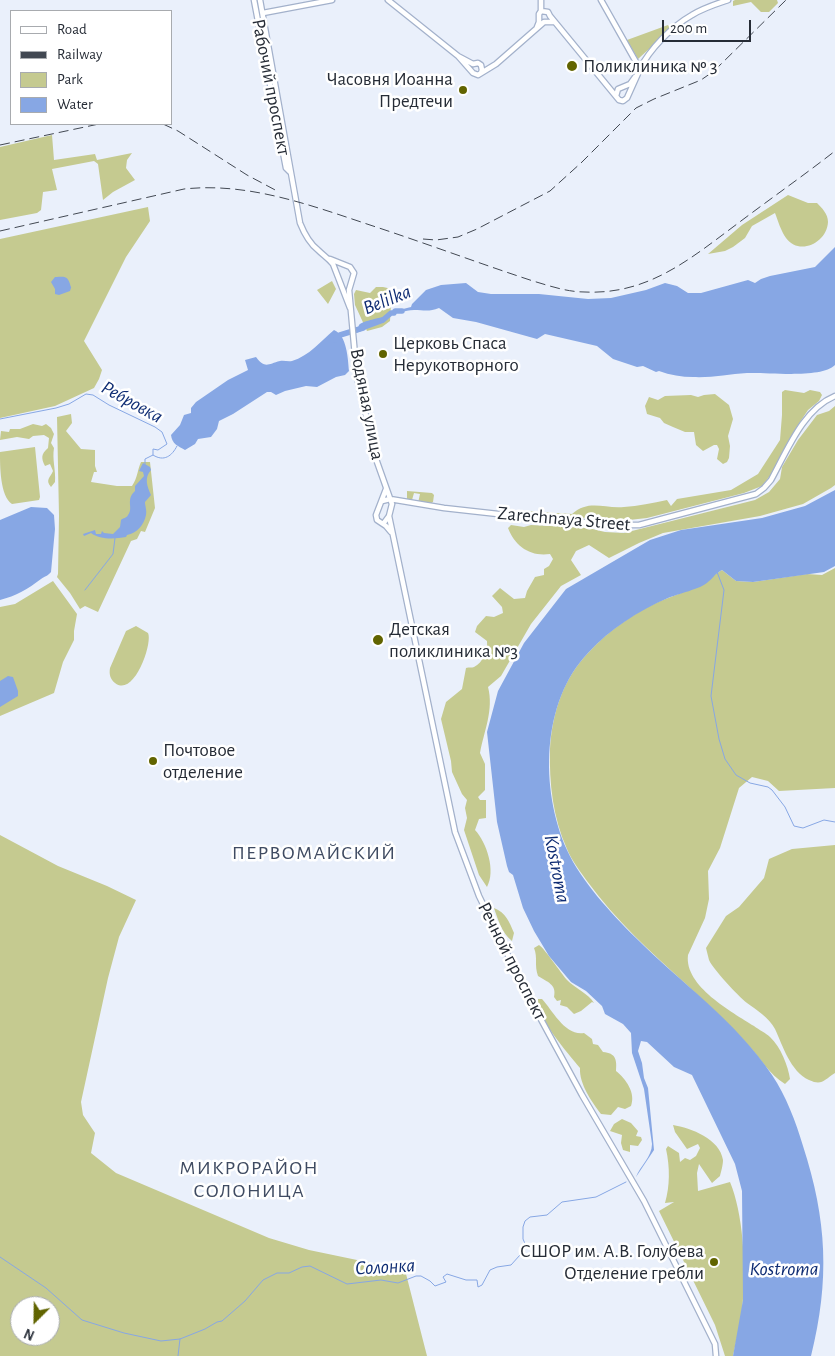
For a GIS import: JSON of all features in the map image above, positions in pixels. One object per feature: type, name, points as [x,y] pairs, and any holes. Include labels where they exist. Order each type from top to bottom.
[{"type":"street","name":"Рабочий проспект","points":[[254,0],[286,168],[290,172]]},
{"type":"street","name":"Рабочий проспект","points":[[260,0],[300,223],[304,234],[317,250],[328,258],[336,272]]},
{"type":"street","points":[[263,13],[332,0]]},
{"type":"street","points":[[388,0],[458,56],[476,75],[496,64],[545,20],[548,12],[541,11]]},
{"type":"street","points":[[541,0],[541,11],[538,16],[555,22],[619,100],[624,100],[628,96],[640,69]]},
{"type":"street","points":[[600,0],[640,69]]},
{"type":"street","points":[[616,97],[616,92],[630,84],[648,56],[684,20],[700,11],[728,0]]},
{"type":"street","points":[[458,56],[473,64],[496,64]]},
{"type":"street","points":[[471,71],[473,64]]},
{"type":"street","points":[[480,64],[483,68],[482,73]]},
{"type":"street","points":[[606,83],[626,90],[628,96]]},
{"type":"street","points":[[328,258],[353,270],[354,276],[348,290],[350,308]]},
{"type":"street","points":[[344,265],[339,267],[336,277],[350,308]]},
{"type":"street","points":[[339,281],[344,283],[351,281]]},
{"type":"street","name":"Водяная улица","points":[[350,308],[357,377],[363,408],[392,508]]},
{"type":"street","name":"Zarechnaya Street","points":[[390,499],[407,503],[615,525],[640,525],[756,494],[771,480],[807,419],[817,407],[835,396]]},
{"type":"street","points":[[386,490],[376,515],[377,520],[389,529],[392,535]]},
{"type":"street","points":[[382,501],[390,499]]},
{"type":"street","points":[[383,524],[392,508],[396,505],[407,503]]},
{"type":"street","name":"Речной проспект","points":[[389,516],[456,835],[479,896],[528,996],[582,1095],[644,1201],[715,1344],[716,1356]]},
{"type":"green space","points":[[777,0],[778,3],[769,12],[761,12],[751,2],[733,6],[733,1]]},
{"type":"green space","points":[[668,25],[671,29],[638,59],[627,40]]},
{"type":"green space","points":[[52,135],[54,160],[95,154],[97,160],[132,153],[127,160],[126,168],[135,180],[103,200],[98,164],[94,161],[52,169],[57,190],[43,192],[41,210],[37,213],[0,220],[0,147]]},
{"type":"green space","points":[[788,195],[808,203],[817,203],[824,211],[828,222],[823,236],[818,241],[812,245],[805,246],[791,243],[786,238],[775,213],[752,226],[745,238],[733,247],[725,251],[708,254],[742,225]]},
{"type":"green space","points":[[148,207],[150,221],[126,257],[84,341],[102,370],[94,388],[55,406],[0,418],[0,239]]},
{"type":"green space","points":[[332,281],[336,289],[328,304],[317,290]]},
{"type":"green space","points":[[376,287],[392,289],[390,321],[382,327],[367,331],[355,305],[354,294],[356,290],[370,293]]},
{"type":"green space","points":[[785,390],[804,393],[810,390],[820,392],[822,395],[819,401],[808,410],[798,425],[773,472],[762,486],[744,493],[647,518],[629,520],[578,518],[509,510],[572,514],[584,507],[624,507],[667,500],[671,506],[677,499],[731,490],[758,474],[780,440],[782,392]]},
{"type":"green space","points":[[715,394],[729,405],[733,419],[728,436],[730,446],[729,458],[723,464],[717,459],[719,449],[717,445],[703,451],[696,445],[694,432],[685,432],[664,423],[660,418],[647,414],[645,406],[649,397],[658,400],[665,396],[691,395],[698,397]]},
{"type":"green space","points":[[835,406],[835,485],[803,504],[760,516],[663,533],[609,558],[589,545],[576,551],[571,560],[581,575],[561,586],[531,624],[501,676],[488,687],[490,704],[480,753],[485,764],[485,790],[478,797],[480,800],[486,800],[486,818],[479,819],[475,830],[483,842],[489,857],[491,873],[487,887],[479,875],[464,830],[467,818],[465,808],[467,800],[462,794],[452,772],[441,719],[446,702],[462,689],[466,668],[477,665],[484,656],[487,641],[475,632],[477,626],[486,616],[494,617],[503,613],[502,607],[492,596],[500,588],[514,599],[525,598],[535,577],[544,575],[544,569],[549,566],[553,559],[550,554],[536,554],[524,549],[515,540],[508,528],[511,525],[524,527],[531,525],[588,528],[605,532],[624,533],[755,500],[769,492],[780,479],[782,467],[798,440],[817,415],[829,411]]},
{"type":"green space","points":[[71,414],[72,423],[66,431],[81,449],[95,450],[97,472],[94,472],[91,482],[132,486],[141,462],[150,462],[155,508],[145,532],[141,531],[137,539],[131,541],[98,612],[85,606],[80,609],[57,577],[59,516],[57,417]]},
{"type":"green space","points":[[33,424],[42,426],[46,424],[54,434],[51,443],[54,448],[55,482],[51,487],[48,481],[53,471],[50,464],[45,466],[42,458],[48,448],[49,438],[44,435],[33,436],[29,439],[17,437],[0,440],[1,431],[9,432],[10,429],[20,429]]},
{"type":"green space","points":[[35,447],[39,500],[12,504],[8,500],[3,488],[0,452]]},
{"type":"green space","points":[[407,491],[432,493],[434,495],[433,502],[430,504],[418,503],[420,494],[414,493],[412,500],[407,501]]},
{"type":"green space","points":[[835,568],[835,788],[779,791],[768,781],[752,777],[739,788],[720,848],[708,871],[709,899],[705,918],[688,955],[689,966],[694,977],[711,997],[767,1034],[774,1041],[786,1063],[789,1074],[790,1079],[785,1084],[770,1071],[727,1022],[622,923],[598,896],[576,866],[562,837],[555,813],[550,775],[551,736],[560,698],[579,663],[603,638],[639,612],[691,589],[722,570],[736,581],[753,582],[807,574],[822,575]]},
{"type":"green space","points":[[53,581],[77,614],[74,640],[63,662],[54,693],[0,716],[0,607],[15,604]]},
{"type":"green space","points":[[136,626],[148,633],[148,647],[135,676],[129,683],[122,686],[112,680],[110,668],[126,631]]},
{"type":"green space","points":[[0,835],[58,866],[136,900],[119,937],[108,978],[81,1102],[83,1115],[95,1133],[91,1153],[116,1173],[269,1238],[309,1250],[405,1270],[427,1356],[0,1356]]},
{"type":"green space","points":[[835,845],[835,1073],[823,1081],[817,1082],[809,1080],[797,1071],[770,1021],[743,1000],[720,976],[709,960],[706,948],[726,916],[739,907],[764,878],[769,859],[792,849]]},
{"type":"green space","points":[[494,908],[501,912],[509,921],[514,933],[512,941],[503,930]]},
{"type":"green space","points":[[539,945],[567,980],[594,1003],[592,1002],[574,1014],[567,1007],[560,1005],[561,1000],[557,1001],[554,997],[553,986],[538,976],[534,948]]},
{"type":"green space","points":[[538,999],[542,999],[565,1027],[577,1033],[584,1033],[592,1039],[593,1044],[598,1045],[603,1052],[611,1054],[615,1058],[616,1071],[631,1091],[631,1106],[625,1109],[618,1107],[611,1115],[601,1114],[584,1086],[580,1068],[561,1045],[542,1016]]},
{"type":"green space","points":[[622,1119],[631,1123],[638,1131],[636,1136],[641,1137],[642,1140],[638,1146],[630,1145],[630,1152],[623,1150],[621,1143],[622,1135],[610,1131],[614,1124]]},
{"type":"green space","name":"СШОР им. А.В. Голубева Отделение гребли","points":[[673,1125],[696,1132],[711,1140],[716,1146],[723,1160],[720,1176],[712,1183],[699,1164],[697,1173],[698,1191],[730,1182],[738,1209],[741,1224],[744,1285],[742,1313],[733,1356],[725,1356],[715,1325],[659,1211],[674,1202],[665,1203],[669,1176],[666,1149],[668,1146],[679,1153],[680,1162],[685,1158],[690,1160],[696,1156],[700,1148],[698,1144],[687,1149],[675,1132]]},
{"type":"water","points":[[835,247],[835,365],[818,372],[793,374],[747,373],[700,377],[680,376],[656,372],[643,366],[637,367],[613,359],[597,346],[545,334],[537,339],[476,322],[453,318],[439,308],[395,311],[411,307],[426,290],[441,285],[466,283],[478,292],[491,294],[539,294],[588,299],[611,298],[646,290],[665,283],[677,286],[688,293],[701,293],[748,280],[755,283],[770,276],[815,267]]},
{"type":"water","points":[[55,277],[66,278],[71,287],[70,291],[59,295],[55,294],[55,289],[51,282]]},
{"type":"water","points":[[388,316],[383,323],[356,333],[359,325],[373,319]]},
{"type":"water","points":[[334,330],[342,337],[346,348],[349,371],[345,375],[336,377],[317,387],[306,386],[276,395],[267,392],[219,421],[217,429],[211,437],[198,439],[195,444],[185,450],[174,443],[171,435],[180,425],[184,415],[191,413],[191,408],[196,402],[228,380],[248,370],[245,360],[256,357],[267,365],[298,359]]},
{"type":"water","points":[[143,463],[150,467],[151,470],[147,479],[147,485],[151,495],[145,502],[146,515],[140,528],[122,538],[103,538],[91,533],[84,536],[83,534],[95,530],[96,534],[101,534],[102,531],[113,534],[120,527],[121,520],[127,517],[130,512],[130,501],[135,491],[135,486],[144,476],[143,472],[139,471]]},
{"type":"water","name":"Kostroma","points":[[835,490],[835,566],[824,572],[753,582],[736,581],[722,570],[705,585],[668,598],[635,615],[615,628],[597,644],[572,673],[561,696],[554,721],[550,747],[549,774],[552,801],[558,826],[573,862],[597,896],[626,928],[725,1020],[758,1055],[786,1100],[803,1146],[817,1199],[823,1250],[821,1302],[811,1356],[733,1356],[743,1300],[742,1191],[735,1164],[692,1075],[674,1067],[647,1042],[641,1041],[638,1051],[648,1088],[654,1150],[636,1177],[650,1153],[652,1144],[644,1089],[632,1053],[631,1033],[623,1024],[605,1014],[602,1006],[586,991],[571,982],[549,956],[534,931],[523,908],[513,875],[509,872],[507,866],[497,822],[487,732],[498,691],[524,643],[566,589],[650,540],[681,530],[762,518],[805,506]]},
{"type":"water","points":[[31,507],[47,508],[54,515],[55,529],[51,572],[22,592],[0,600],[0,520]]},
{"type":"water","points":[[8,676],[13,677],[18,696],[0,707],[0,681]]},
{"type":"waterway","name":"Belilka","points":[[383,320],[395,311],[402,311]]},
{"type":"waterway","name":"Belilka","points":[[335,340],[340,335],[363,328]]},
{"type":"waterway","name":"Ребровка","points":[[0,419],[56,408],[69,404],[86,394],[93,395],[162,432],[167,444],[158,450],[153,449],[153,455]]},
{"type":"waterway","name":"Belilka","points":[[145,465],[145,459],[153,455],[161,458],[167,457],[173,453],[177,446]]},
{"type":"waterway","name":"Belilka","points":[[85,590],[113,554],[115,538]]},
{"type":"waterway","points":[[717,572],[724,590],[711,696],[719,739],[725,759],[736,775],[750,783],[768,787],[772,790],[785,807],[794,826],[803,828],[824,820],[835,822]]},
{"type":"waterway","name":"Солонка","points":[[524,1249],[526,1246],[523,1239],[523,1227],[525,1221],[530,1217],[547,1215],[562,1202],[596,1197],[626,1182]]},
{"type":"waterway","name":"Солонка","points":[[0,1257],[46,1288],[82,1320],[124,1333],[161,1341],[180,1339],[222,1321],[245,1301],[263,1280],[277,1273],[289,1273],[302,1267],[310,1266],[347,1284],[381,1280],[398,1283],[421,1276],[435,1286],[446,1282],[443,1277],[447,1274],[466,1280],[477,1280],[478,1287],[482,1285],[490,1270],[511,1265],[520,1255]]},
{"type":"waterway","points":[[178,1356],[180,1339]]},
{"type":"railway","points":[[423,239],[436,240],[458,237],[550,191],[636,108],[701,80],[714,71],[786,0]]},
{"type":"railway","points":[[0,145],[94,125]]},
{"type":"railway","points":[[165,125],[178,131],[247,175],[279,192]]},
{"type":"railway","points":[[0,231],[184,189],[232,189],[278,197],[325,210],[552,287],[578,292],[608,291],[629,288],[648,281],[685,262],[835,151]]},
{"type":"place","name":"Поликлиника № 3","points":[[572,66]]},
{"type":"place","name":"Часовня Иоанна Предтечи","points":[[463,90]]},
{"type":"place","name":"Церковь Спаса Нерукотворного","points":[[383,354]]},
{"type":"place","name":"Детская поликлиника №3","points":[[378,640]]},
{"type":"place","name":"Почтовое отделение","points":[[153,761]]},
{"type":"place","name":"СШОР им. А.В. Голубева Отделение гребли","points":[[714,1262]]},
{"type":"district","name":"ПЕРВОМАЙСКИЙ","points":[[314,853]]},
{"type":"district","name":"МИКРОРАЙОН СОЛОНИЦА","points":[[249,1180]]}]
